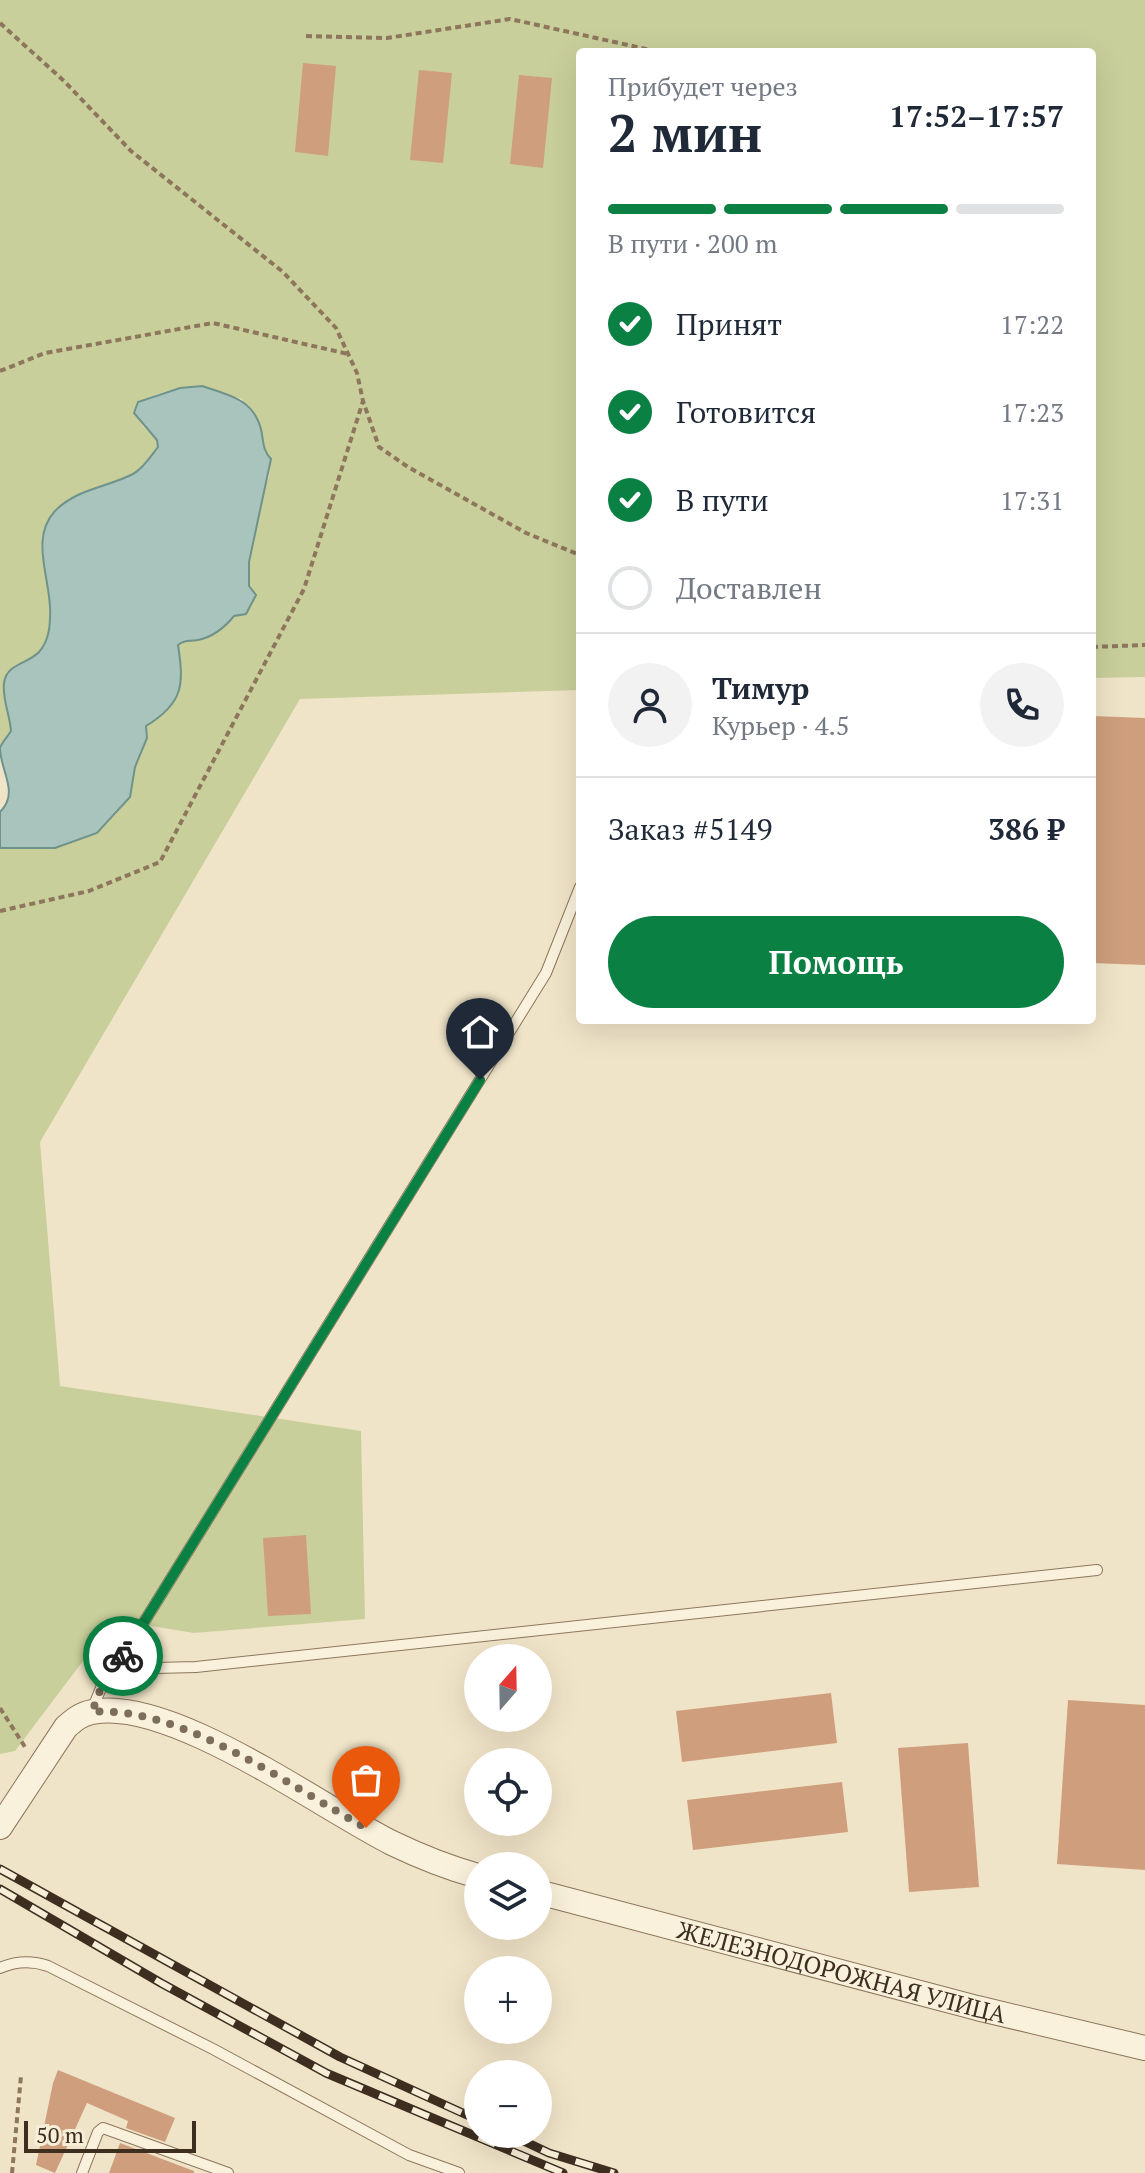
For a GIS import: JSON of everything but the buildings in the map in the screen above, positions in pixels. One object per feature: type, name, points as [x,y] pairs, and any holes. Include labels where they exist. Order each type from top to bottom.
[{"type":"street","points":[[0,1827],[66,1727],[79,1716],[109,1710],[146,1716],[220,1745],[393,1843],[464,1872]]},
{"type":"street","name":"ЖЕЛЕЗНОДОРОЖНАЯ УЛИЦА","points":[[552,1896],[977,2008],[1145,2048]]},
{"type":"lane","points":[[92,1712],[101,1688],[546,973],[576,897]]},
{"type":"lane","points":[[115,1669],[196,1667],[1097,1570]]},
{"type":"lane","points":[[0,1968],[30,1961],[48,1966],[213,2049],[409,2155],[459,2173]]},
{"type":"lane","points":[[82,2173],[98,2132],[103,2128],[228,2173]]},
{"type":"path","points":[[306,36],[387,38],[510,19],[641,48]]},
{"type":"path","points":[[0,23],[64,81],[131,151],[283,272],[336,328],[357,373],[379,447],[408,467],[526,533],[576,553]]},
{"type":"path","points":[[0,371],[45,353],[213,323],[348,354]]},
{"type":"path","points":[[0,911],[89,891],[160,862],[304,589],[363,401]]},
{"type":"path","points":[[1096,647],[1145,645]]},
{"type":"path","points":[[0,1708],[39,1769]]},
{"type":"path","points":[[12,2173],[21,2076]]},
{"type":"green space","points":[[0,0],[1145,0],[1145,677],[1096,678],[1096,48],[576,48],[576,690],[300,699],[40,1142],[60,1386],[361,1431],[365,1619],[194,1633],[114,1620],[15,1751],[0,1754],[0,848],[38,849],[97,833],[130,797],[146,726],[178,645],[184,640],[200,640],[225,627],[234,616],[249,586],[255,524],[271,459],[263,451],[262,434],[242,399],[190,388],[167,391],[138,402],[142,425],[157,440],[158,447],[136,473],[77,495],[41,545],[50,601],[49,630],[46,643],[39,653],[10,669],[5,696],[10,728],[6,741],[0,747]]},
{"type":"water","points":[[202,386],[239,400],[252,411],[271,459],[249,562],[249,586],[256,595],[246,614],[234,616],[209,637],[178,645],[181,682],[178,692],[168,709],[146,726],[147,738],[135,767],[130,797],[97,833],[55,848],[0,848],[0,812],[6,804],[9,789],[0,748],[11,731],[4,683],[9,671],[39,652],[48,636],[50,604],[42,548],[47,522],[63,504],[82,493],[133,474],[150,458],[158,447],[157,440],[134,413],[138,402],[180,388]]},
{"type":"railway","points":[[0,1869],[340,2057],[464,2114]]},
{"type":"railway","points":[[0,1889],[161,1983],[326,2073],[563,2173]]},
{"type":"railway","points":[[538,2148],[614,2173]]},
{"type":"way so far","points":[[123,1656],[101,1688],[92,1712],[109,1710],[146,1716],[220,1745],[366,1828]]},
{"type":"route","points":[[123,1656],[480,1080]]}]
